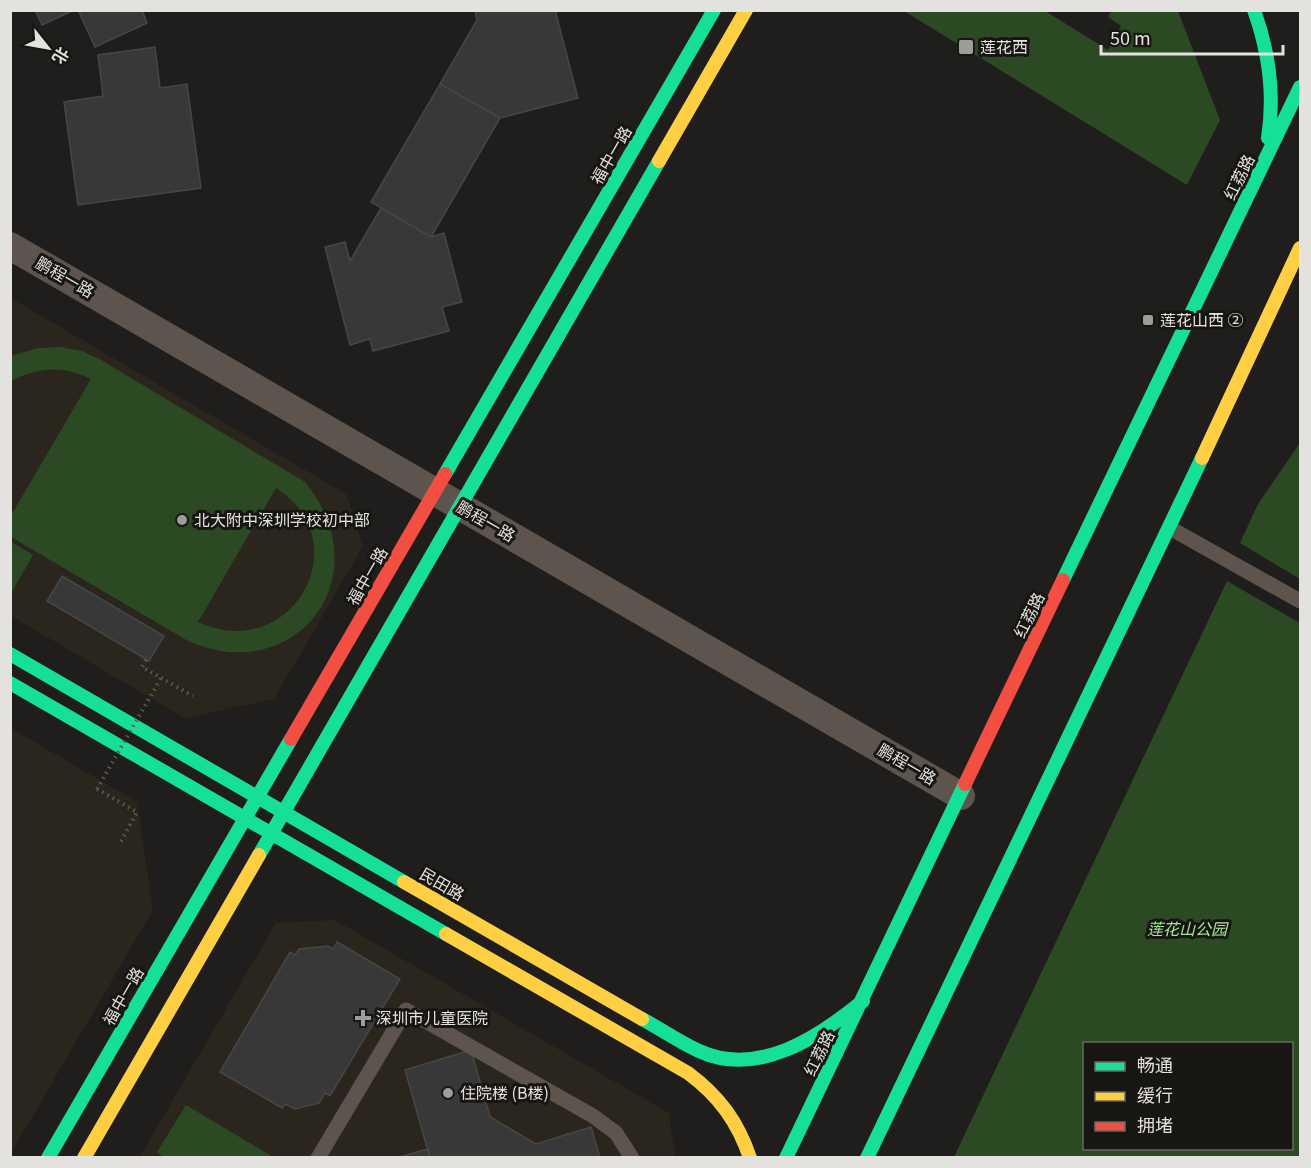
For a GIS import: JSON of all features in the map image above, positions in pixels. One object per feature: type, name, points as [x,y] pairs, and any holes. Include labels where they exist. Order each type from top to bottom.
[{"type":"street","name":"福中一路","points":[[48,1158],[714,10]]},
{"type":"street","points":[[84,1158],[746,10]]},
{"type":"street","points":[[1254,10],[1266,49],[1272,88],[1270,127],[1263,166]]},
{"type":"street","name":"红荔路","points":[[786,1158],[962,796],[1300,87]]},
{"type":"street","name":"鹏程一路","points":[[10,246],[962,796]]},
{"type":"street","points":[[867,1158],[1170,528],[1280,296],[1300,248]]},
{"type":"street","points":[[1280,296],[1300,267]]},
{"type":"street","name":"民田路","points":[[10,654],[700,1052],[725,1058],[752,1058],[794,1049],[830,1029],[863,1001]]},
{"type":"street","points":[[10,683],[688,1073],[712,1092],[732,1114],[744,1137],[750,1158]]},
{"type":"lane","points":[[1170,528],[1300,601]]},
{"type":"lane","points":[[318,1158],[406,1010],[593,1116],[616,1133],[632,1158]]},
{"type":"path","points":[[146,660],[142,667],[193,696]]},
{"type":"path","points":[[120,843],[137,812],[97,789],[161,678]]},
{"type":"shaded area","name":"北大附中深圳学校初中部","points":[[14,300],[346,494],[363,546],[274,699],[185,718],[11,616],[10,305]]},
{"type":"shaded area","points":[[11,728],[137,802],[153,910],[11,1153]]},
{"type":"shaded area","name":"深圳市儿童医院","points":[[335,920],[669,1113],[675,1157],[139,1158],[276,923]]},
{"type":"green space","points":[[904,11],[1045,11],[1108,50],[1121,26],[1108,17],[1111,11],[1178,11],[1220,120],[1187,185]]},
{"type":"green space","points":[[60,347],[82,351],[101,360],[305,482],[327,518],[335,553],[331,586],[316,614],[293,636],[263,649],[227,652],[188,641],[11,537],[11,511],[13,512],[91,379],[70,371],[51,370],[31,373],[11,381],[11,356],[38,348]],"holes":[[[276,488],[301,511],[313,538],[313,565],[304,591],[286,613],[261,627],[232,631],[198,622]]]},
{"type":"green space","points":[[1300,443],[1300,579],[1240,543],[1258,504]]},
{"type":"green space","points":[[11,542],[33,555],[11,593]]},
{"type":"green space","name":"莲花山公园","points":[[1227,581],[1300,623],[1300,1157],[954,1157]]},
{"type":"green space","points":[[186,1105],[270,1155],[269,1157],[165,1158],[157,1152]]},
{"type":"building","points":[[35,10],[74,10],[42,25]]},
{"type":"building","points":[[78,10],[142,10],[147,23],[95,47]]},
{"type":"building","points":[[475,10],[555,10],[578,98],[500,118],[440,84],[477,20]]},
{"type":"building","points":[[155,47],[160,88],[187,84],[201,188],[78,205],[64,102],[103,96],[98,55]]},
{"type":"building","points":[[440,84],[500,118],[431,237],[371,202]]},
{"type":"building","points":[[381,208],[431,237],[444,233],[462,302],[442,307],[449,331],[373,351],[370,339],[350,345],[325,247],[345,242],[350,261]]},
{"type":"building","points":[[62,576],[164,636],[149,661],[47,601]]},
{"type":"building","points":[[337,942],[400,979],[330,1096],[325,1093],[319,1103],[295,1109],[285,1104],[282,1108],[220,1072],[290,952],[295,955],[299,949],[328,946],[333,949]]},
{"type":"building","name":"住院楼 (B楼)","points":[[471,1050],[490,1117],[536,1144],[591,1127],[600,1158],[430,1158],[405,1070]]},
{"type":"building","points":[[428,1149],[430,1158],[396,1158]]},
{"type":"traffic: fast","points":[[445,474],[714,10]]},
{"type":"traffic: fast","points":[[1254,10],[1264,42],[1271,89],[1268,138]]},
{"type":"traffic: fast","points":[[1063,580],[1300,87]]},
{"type":"traffic: fast","points":[[259,855],[659,161]]},
{"type":"traffic: fast","points":[[867,1158],[1202,458]]},
{"type":"traffic: fast","points":[[10,654],[404,882]]},
{"type":"traffic: fast","points":[[10,683],[446,934]]},
{"type":"traffic: fast","points":[[48,1158],[291,739]]},
{"type":"traffic: fast","points":[[786,1158],[965,784]]},
{"type":"traffic: fast","points":[[642,1019],[699,1051],[721,1058],[743,1060],[765,1057],[787,1050],[827,1028],[863,1001]]},
{"type":"traffic: slow","points":[[659,161],[746,10]]},
{"type":"traffic: slow","points":[[1202,458],[1300,248]]},
{"type":"traffic: slow","points":[[84,1158],[259,855]]},
{"type":"traffic: slow","points":[[404,882],[642,1019]]},
{"type":"traffic: slow","points":[[446,934],[688,1073],[709,1091],[726,1111],[740,1133],[750,1158]]},
{"type":"traffic: jam","points":[[291,739],[445,474]]},
{"type":"traffic: jam","points":[[965,784],[1063,580]]},
{"type":"place","name":"莲花西","points":[[966,47]]},
{"type":"place","name":"莲花山西 ②","points":[[1148,320]]},
{"type":"place","name":"北大附中深圳学校初中部","points":[[182,520]]},
{"type":"place","name":"深圳市儿童医院","points":[[363,1018]]},
{"type":"place","name":"住院楼 (B楼)","points":[[448,1093]]}]
